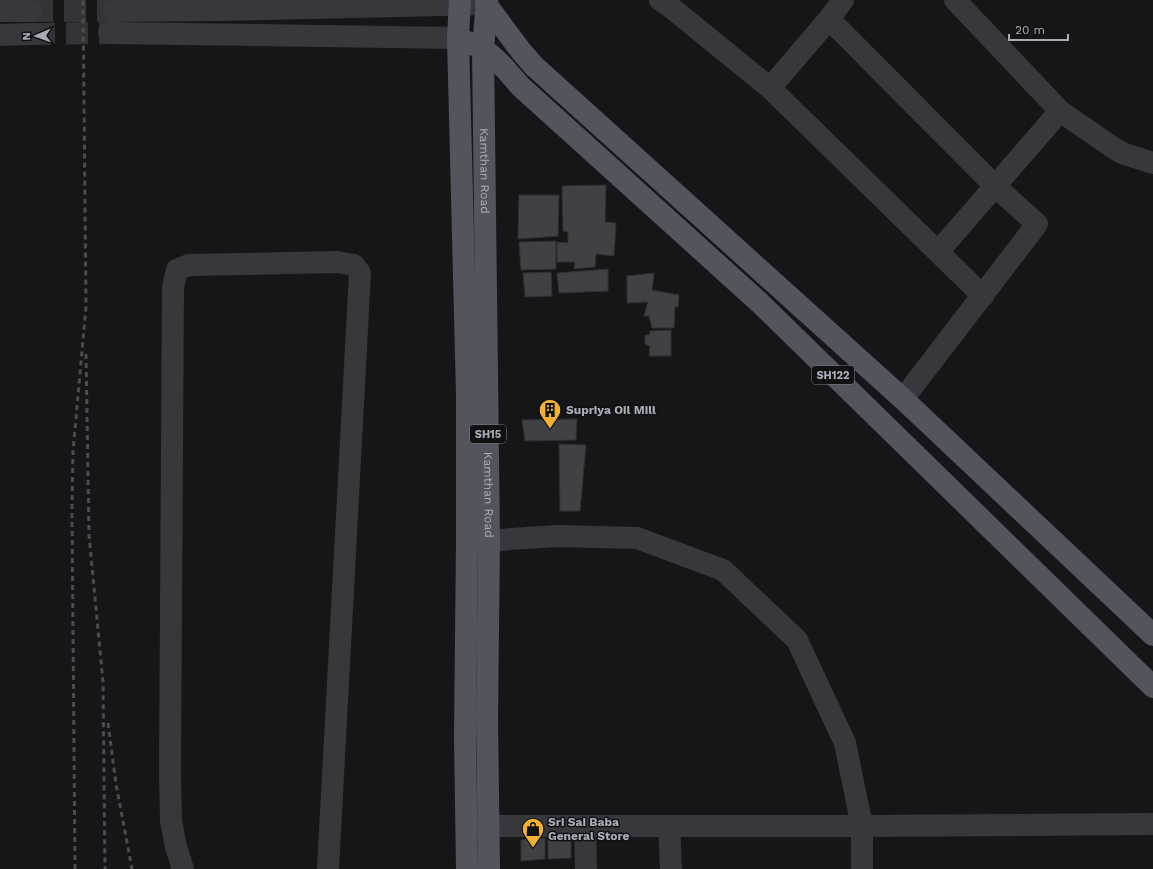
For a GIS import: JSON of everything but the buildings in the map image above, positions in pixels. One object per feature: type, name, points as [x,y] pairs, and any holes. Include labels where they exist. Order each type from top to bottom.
[{"type":"main road","name":"Kamthan Road","points":[[459,2],[458,38],[467,394],[465,736],[467,869]]},
{"type":"main road","name":"Kamthan Road","points":[[486,2],[483,49],[489,540],[487,719],[489,869]]},
{"type":"main road","points":[[486,2],[521,51],[534,66],[903,399],[1152,630]]},
{"type":"main road","name":"SH122","points":[[458,38],[483,49],[507,70],[513,80],[760,303],[1153,687]]},
{"type":"street","points":[[770,88],[829,19],[843,0]]},
{"type":"street","points":[[955,0],[1060,111],[1112,147],[1153,164]]},
{"type":"street","points":[[113,11],[219,10],[486,2]]},
{"type":"street","points":[[667,2],[770,88],[983,296]]},
{"type":"street","points":[[0,11],[31,11]]},
{"type":"street","points":[[829,19],[995,186],[1037,224],[903,399]]},
{"type":"street","points":[[109,33],[458,38]]},
{"type":"street","points":[[0,35],[33,34]]},
{"type":"street","points":[[938,252],[1060,111]]},
{"type":"street","points":[[183,869],[176,847],[171,820],[170,779],[174,281],[177,270],[189,265],[336,262],[354,265],[360,274],[328,869]]},
{"type":"street","points":[[467,542],[557,536],[637,538],[723,570],[797,640],[845,743],[862,826],[862,869]]},
{"type":"street","points":[[466,830],[488,826],[1153,824]]},
{"type":"street","points":[[585,826],[586,869]]},
{"type":"street","points":[[669,826],[671,869]]},
{"type":"tunnel","points":[[31,11],[113,11]]},
{"type":"tunnel","points":[[33,34],[109,33]]},
{"type":"railway","points":[[75,869],[72,509],[73,451],[86,307],[83,0]]},
{"type":"railway","points":[[86,354],[89,535],[103,682],[105,869]]},
{"type":"railway","points":[[108,723],[116,784],[132,869]]},
{"type":"place","name":"Supriya Oil Mill","points":[[550,430]]},
{"type":"place","name":"Sri Sai Baba General Store","points":[[533,848]]}]
